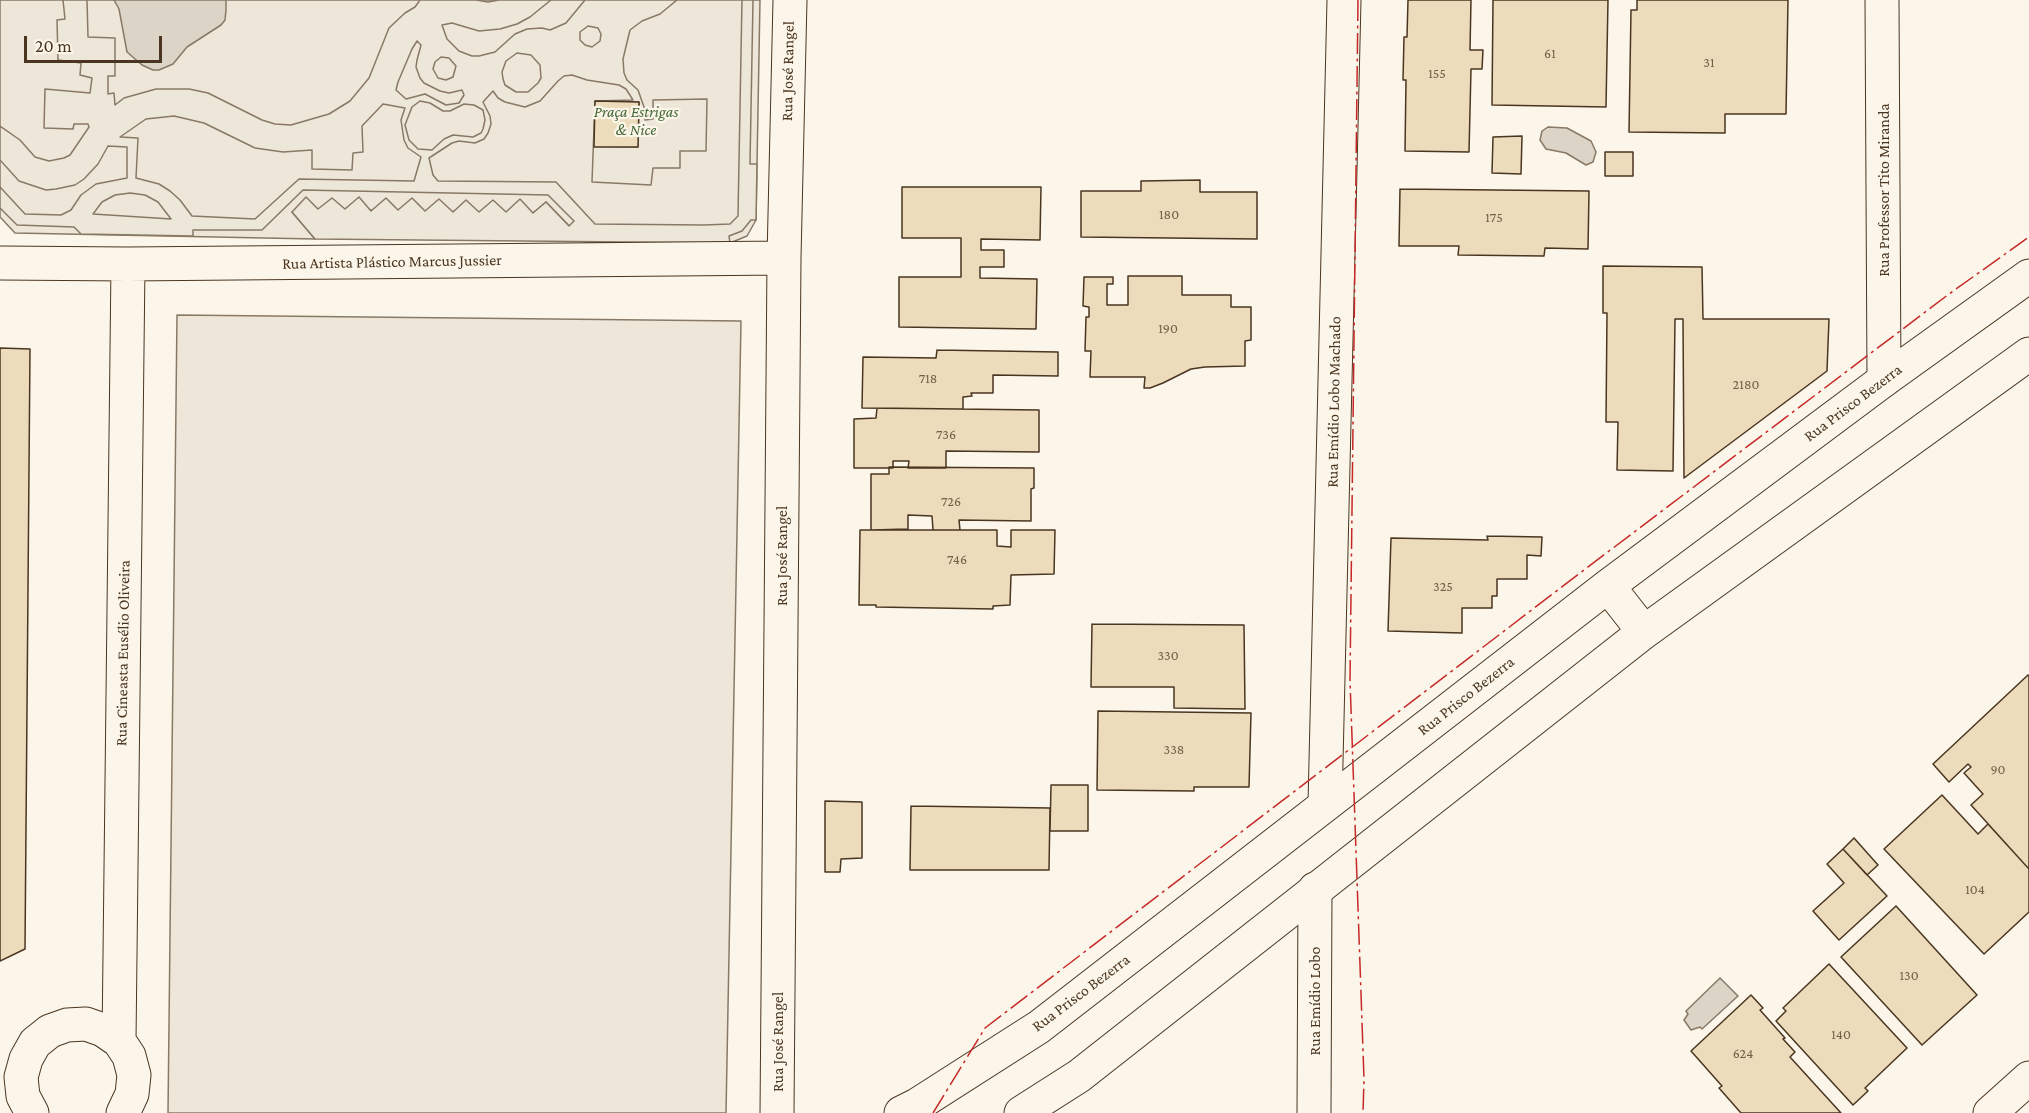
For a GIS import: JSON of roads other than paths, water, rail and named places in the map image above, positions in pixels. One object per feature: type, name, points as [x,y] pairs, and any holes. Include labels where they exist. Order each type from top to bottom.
[{"type":"street","name":"Rua José Rangel","points":[[777,1113],[784,258],[790,0]]},
{"type":"street","name":"Rua Emídio Lobo Machado","points":[[1325,804],[1344,0]]},
{"type":"street","name":"Rua Professor Tito Miranda","points":[[1882,0],[1884,380]]},
{"type":"street","name":"Rua Artista Plástico Marcus Jussier","points":[[0,263],[128,264],[784,258]]},
{"type":"street","name":"Rua Cineasta Eusélio Oliveira","points":[[123,1113],[132,1094],[134,1075],[129,1056],[119,1041],[128,264]]},
{"type":"street","name":"Rua Prisco Bezerra","points":[[901,1113],[1039,1027],[1608,586],[1884,380],[2029,276]]},
{"type":"street","points":[[1021,1113],[1079,1076],[1644,632],[2029,354]]},
{"type":"street","points":[[1608,586],[1644,632]]},
{"type":"street","name":"Rua Emídio Lobo","points":[[1314,1113],[1316,889]]},
{"type":"street","points":[[32,1113],[23,1096],[21,1077],[26,1059],[35,1043],[50,1031],[67,1025],[86,1024],[103,1030],[119,1041]]},
{"type":"street","points":[[1990,1113],[2029,1078]]},
{"type":"park label","name":"Praça Estrigas & Nice","points":[[636,121]]}]
